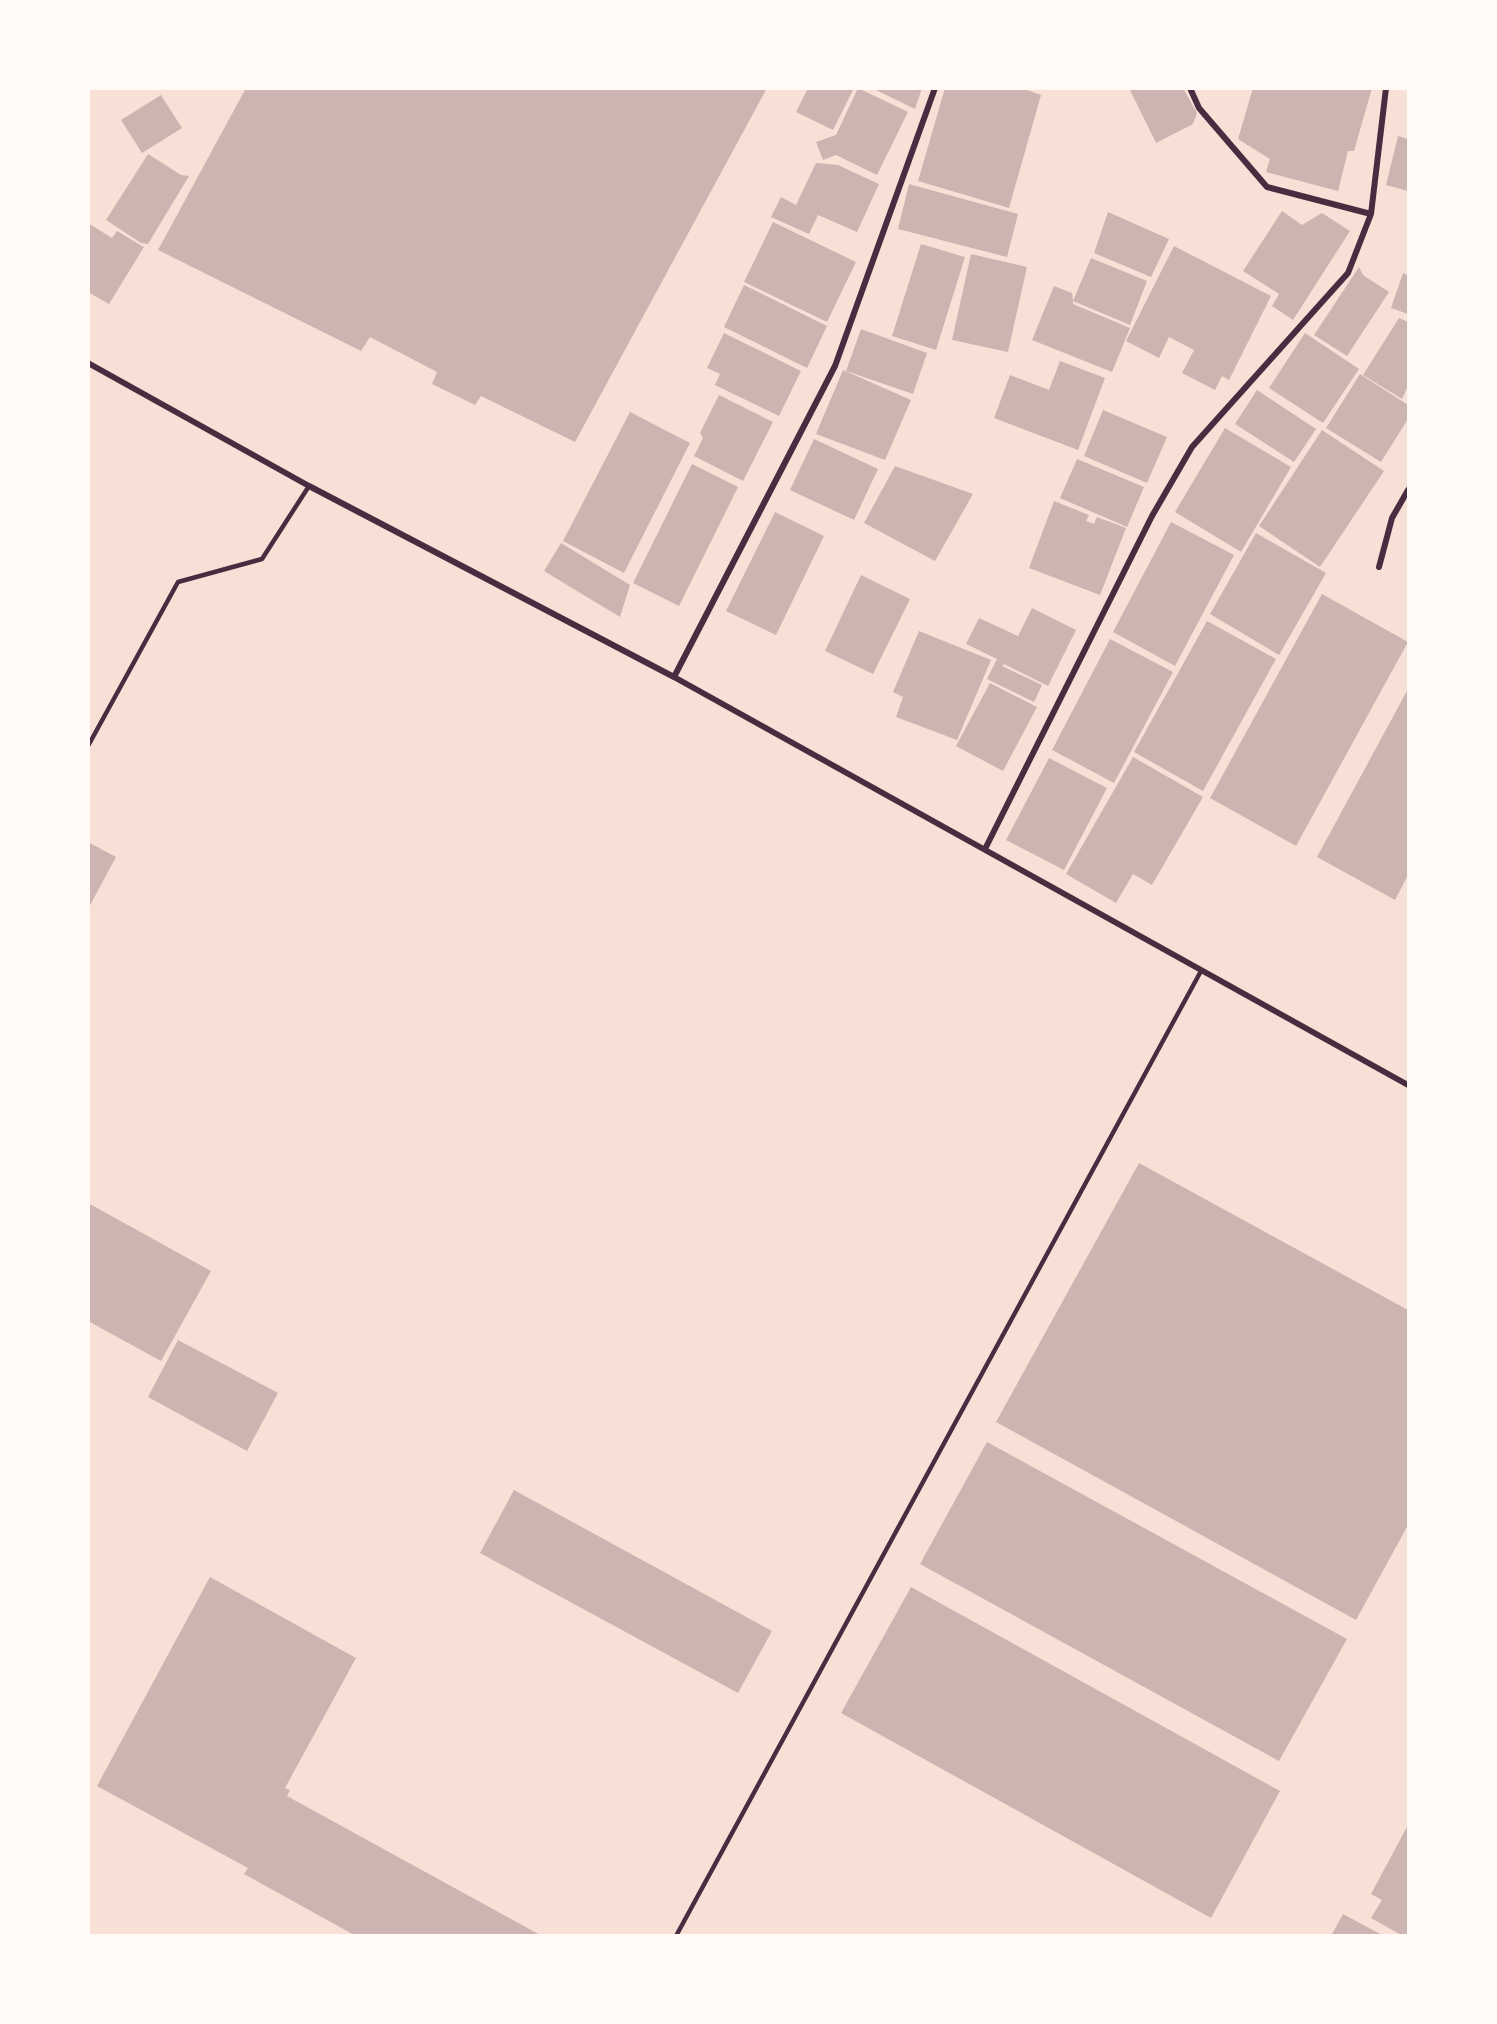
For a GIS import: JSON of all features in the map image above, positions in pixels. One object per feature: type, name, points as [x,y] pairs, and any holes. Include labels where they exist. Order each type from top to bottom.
[{"type":"street","points":[[674,676],[835,366],[935,88]]},
{"type":"street","points":[[1190,88],[1199,108],[1267,187],[1371,214]]},
{"type":"street","points":[[985,849],[1152,516],[1192,447],[1348,273],[1371,214],[1386,88]]},
{"type":"street","points":[[88,363],[309,486],[674,676],[1408,1085]]},
{"type":"street","points":[[1379,567],[1392,518],[1408,489]]},
{"type":"lane","points":[[88,746],[178,582],[262,558],[309,486]]},
{"type":"lane","points":[[676,1935],[1201,971]]},
{"type":"building","points":[[246,88],[767,88],[575,442],[481,396],[475,405],[432,384],[437,372],[370,337],[361,351],[158,250]]},
{"type":"building","points":[[808,88],[854,88],[833,130],[796,112]]},
{"type":"building","points":[[858,88],[908,112],[877,175],[836,155],[823,160],[816,142],[836,135]]},
{"type":"building","points":[[872,88],[922,88],[915,109]]},
{"type":"building","points":[[945,88],[1021,88],[1041,95],[1009,208],[918,181]]},
{"type":"building","points":[[1129,88],[1183,88],[1197,113],[1193,124],[1156,143]]},
{"type":"building","points":[[1253,88],[1372,88],[1354,151],[1348,151],[1338,191],[1266,172],[1270,159],[1238,139]]},
{"type":"building","points":[[161,95],[182,128],[142,153],[121,120]]},
{"type":"building","points":[[1398,136],[1408,139],[1408,191],[1386,185]]},
{"type":"building","points":[[148,154],[181,175],[189,176],[148,244],[141,243],[106,220]]},
{"type":"building","points":[[816,163],[838,165],[879,184],[857,232],[818,215],[809,234],[771,217],[781,197],[796,205]]},
{"type":"building","points":[[909,184],[1018,214],[1007,257],[898,229]]},
{"type":"building","points":[[1282,211],[1302,225],[1322,213],[1350,231],[1293,320],[1272,306],[1279,294],[1243,271]]},
{"type":"building","points":[[1108,212],[1169,239],[1151,277],[1094,253]]},
{"type":"building","points":[[773,222],[856,262],[827,322],[744,282]]},
{"type":"building","points":[[88,223],[112,238],[117,231],[144,247],[109,304],[88,292]]},
{"type":"building","points":[[921,244],[965,257],[936,350],[892,336]]},
{"type":"building","points":[[1174,246],[1271,296],[1229,380],[1222,376],[1215,390],[1182,373],[1194,350],[1169,337],[1159,358],[1126,341]]},
{"type":"building","points":[[971,254],[1027,267],[1008,352],[952,340]]},
{"type":"building","points":[[1091,258],[1147,281],[1130,325],[1073,301]]},
{"type":"building","points":[[1359,267],[1363,275],[1389,292],[1347,356],[1314,335]]},
{"type":"building","points":[[1403,273],[1408,275],[1408,314],[1391,308]]},
{"type":"building","points":[[744,285],[827,326],[807,368],[724,327]]},
{"type":"building","points":[[1054,286],[1072,293],[1073,304],[1130,328],[1112,372],[1032,340]]},
{"type":"building","points":[[1399,318],[1408,322],[1408,386],[1402,399],[1363,375]]},
{"type":"building","points":[[861,329],[927,353],[913,394],[846,371]]},
{"type":"building","points":[[724,333],[801,371],[779,416],[715,385],[720,374],[707,368]]},
{"type":"building","points":[[1305,333],[1359,369],[1323,423],[1269,388]]},
{"type":"building","points":[[1060,361],[1105,378],[1078,450],[994,418],[1010,375],[1049,390]]},
{"type":"building","points":[[843,370],[911,400],[885,460],[816,434]]},
{"type":"building","points":[[1360,374],[1408,405],[1408,419],[1381,462],[1326,428]]},
{"type":"building","points":[[1257,390],[1316,429],[1294,462],[1235,424]]},
{"type":"building","points":[[719,395],[773,422],[743,481],[694,456],[703,438],[700,433]]},
{"type":"building","points":[[1103,410],[1167,437],[1147,483],[1084,456]]},
{"type":"building","points":[[630,412],[690,443],[624,573],[563,541]]},
{"type":"building","points":[[1225,428],[1291,467],[1241,552],[1175,512]]},
{"type":"building","points":[[1322,430],[1384,471],[1320,567],[1259,526]]},
{"type":"building","points":[[814,439],[878,469],[854,520],[790,490]]},
{"type":"building","points":[[1077,459],[1144,487],[1127,527],[1060,498]]},
{"type":"building","points":[[692,464],[738,487],[679,606],[633,583]]},
{"type":"building","points":[[895,466],[973,494],[935,561],[864,523]]},
{"type":"building","points":[[1054,501],[1089,515],[1086,521],[1094,524],[1097,517],[1126,528],[1100,595],[1029,568]]},
{"type":"building","points":[[775,512],[824,536],[776,635],[726,611]]},
{"type":"building","points":[[1171,522],[1234,555],[1175,666],[1113,632]]},
{"type":"building","points":[[1256,533],[1326,573],[1279,655],[1210,614]]},
{"type":"building","points":[[561,543],[630,585],[620,617],[544,571]]},
{"type":"building","points":[[861,575],[910,599],[873,674],[825,651]]},
{"type":"building","points":[[1322,594],[1408,642],[1296,846],[1210,798]]},
{"type":"building","points":[[1032,608],[1076,630],[1048,686],[1004,664],[1002,666],[1042,685],[1034,702],[987,679],[997,659],[966,644],[979,618],[1018,636]]},
{"type":"building","points":[[1207,621],[1276,659],[1203,791],[1134,752]]},
{"type":"building","points":[[919,631],[991,660],[957,740],[896,717],[903,697],[893,692]]},
{"type":"building","points":[[1110,639],[1173,672],[1114,783],[1052,750]]},
{"type":"building","points":[[990,683],[1037,707],[1003,771],[956,746]]},
{"type":"building","points":[[1408,689],[1408,875],[1395,900],[1317,857]]},
{"type":"building","points":[[1133,757],[1203,797],[1152,885],[1133,874],[1116,903],[1066,874]]},
{"type":"building","points":[[1049,758],[1107,788],[1064,870],[1006,840]]},
{"type":"building","points":[[88,842],[116,857],[88,909]]},
{"type":"building","points":[[1139,1163],[1408,1310],[1408,1525],[1356,1620],[996,1422]]},
{"type":"building","points":[[88,1203],[211,1271],[161,1361],[88,1321]]},
{"type":"building","points":[[178,1340],[278,1393],[247,1451],[148,1397]]},
{"type":"building","points":[[987,1442],[1347,1639],[1279,1761],[920,1564]]},
{"type":"building","points":[[514,1490],[772,1631],[738,1693],[480,1553]]},
{"type":"building","points":[[210,1577],[356,1658],[285,1788],[290,1790],[287,1796],[542,1936],[356,1936],[244,1874],[248,1868],[97,1786]]},
{"type":"building","points":[[911,1587],[1280,1791],[1211,1918],[841,1713]]},
{"type":"building","points":[[1408,1825],[1408,1936],[1403,1936],[1371,1918],[1382,1900],[1371,1894]]},
{"type":"building","points":[[1343,1914],[1384,1936],[1331,1936]]}]
